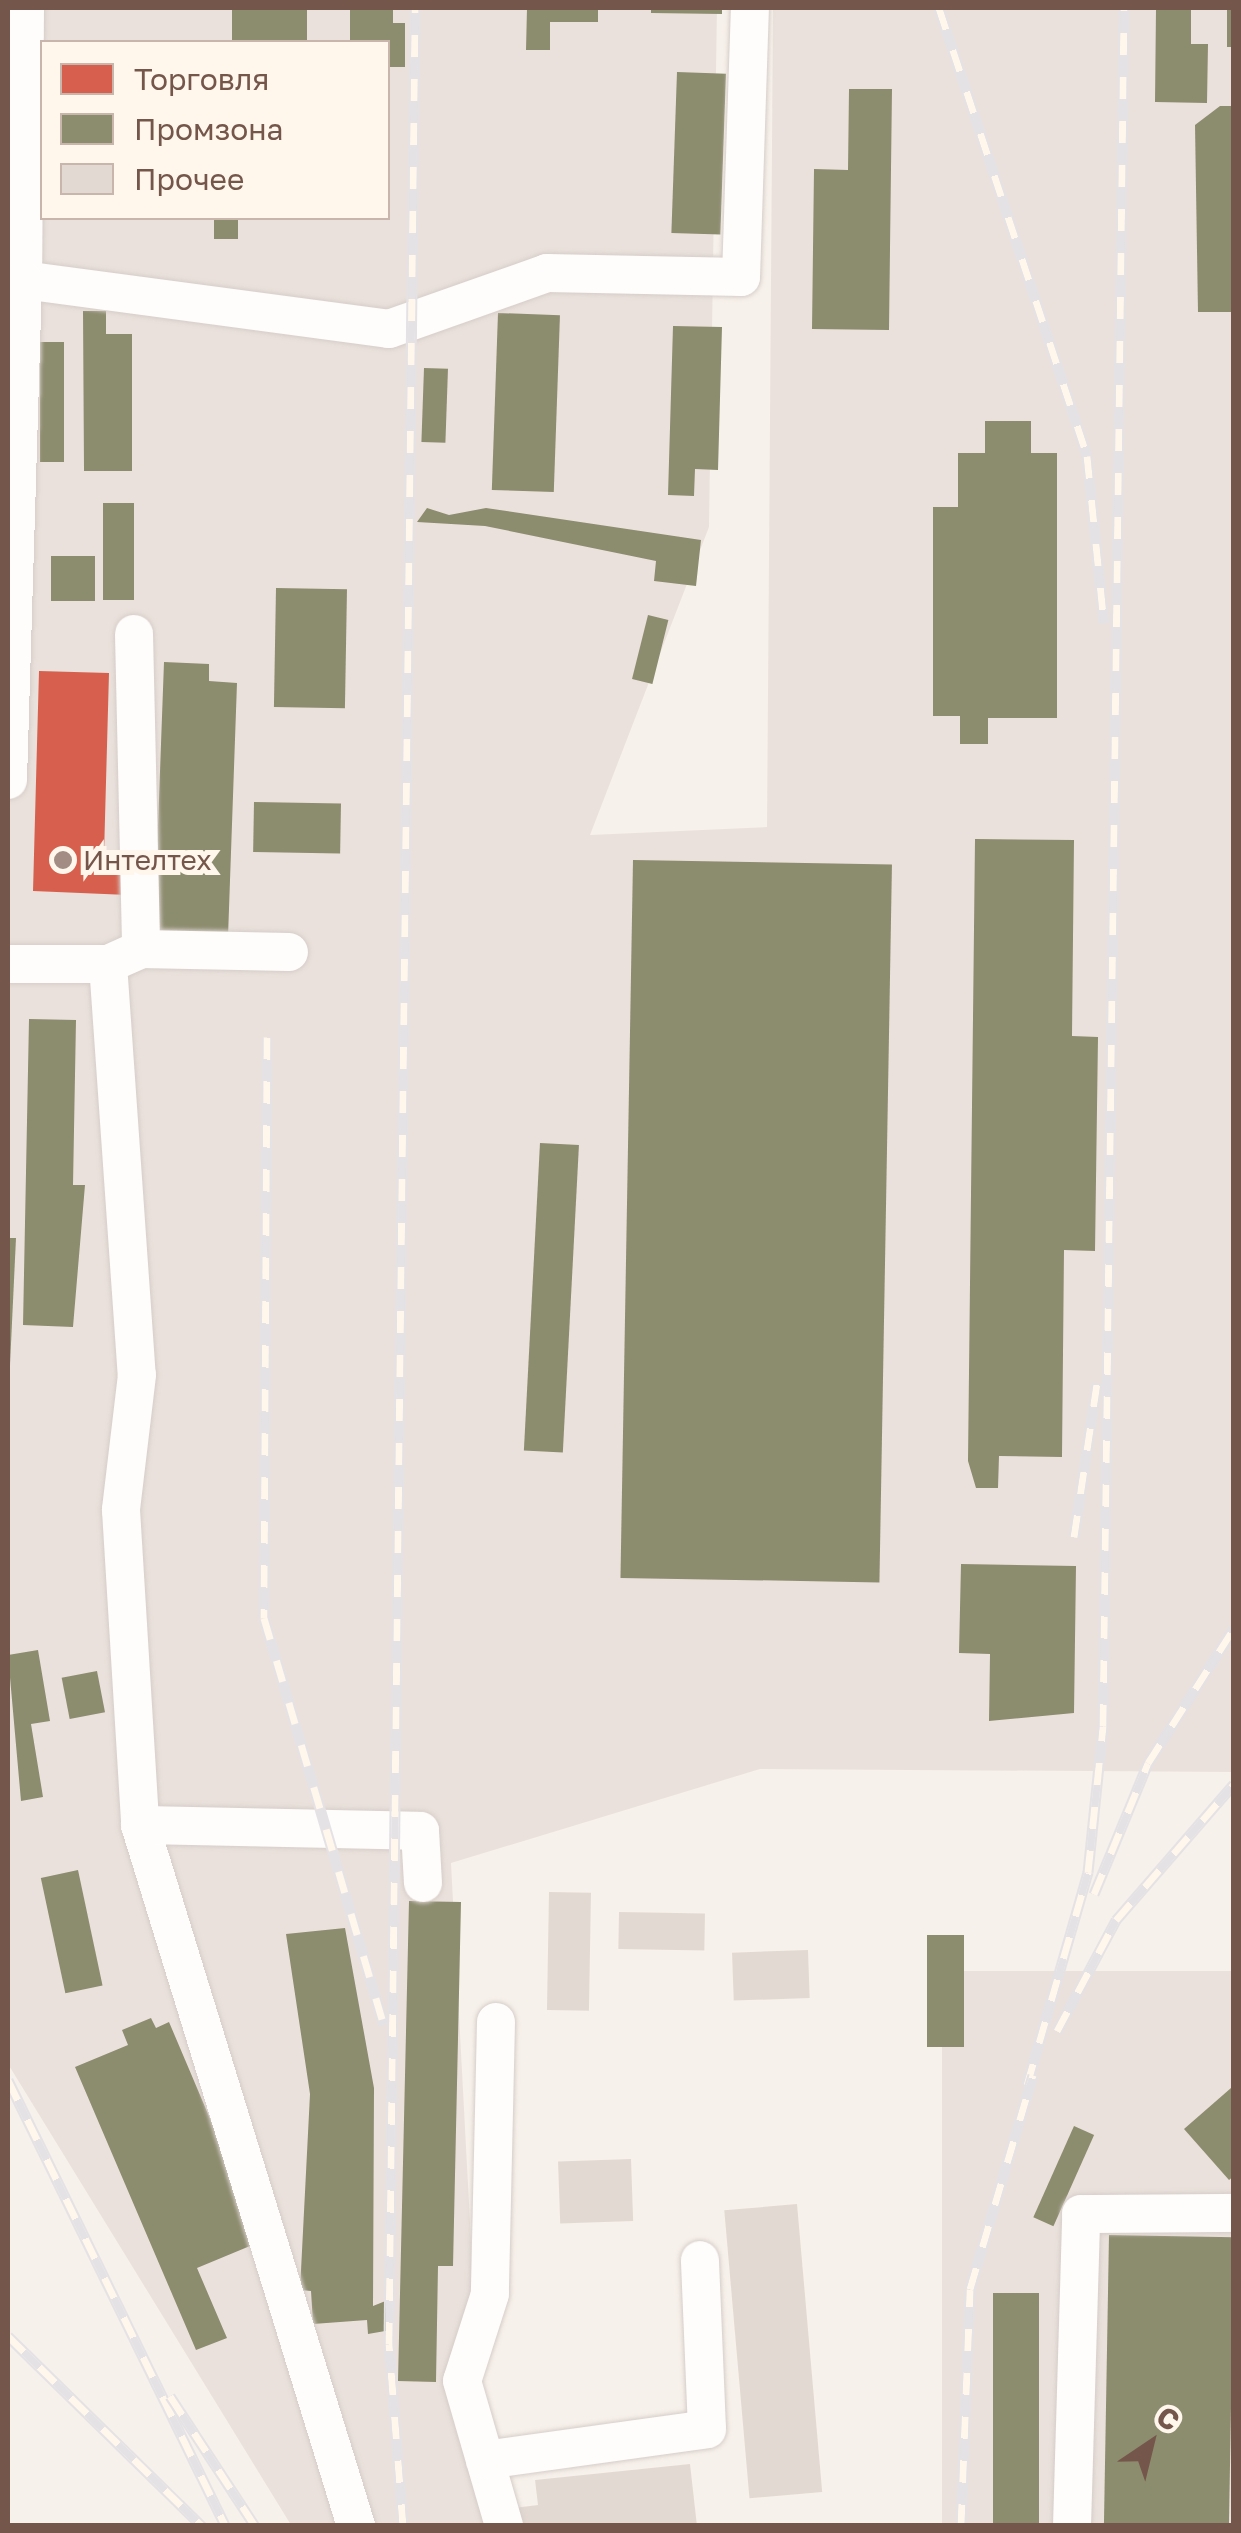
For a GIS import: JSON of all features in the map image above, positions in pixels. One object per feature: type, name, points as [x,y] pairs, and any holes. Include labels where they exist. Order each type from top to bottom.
[{"type":"lane","points":[[8,780],[23,280],[25,8]]},
{"type":"lane","points":[[23,280],[389,329],[546,273],[741,277],[750,8]]},
{"type":"lane","points":[[134,634],[124,957],[137,1375],[120,1510],[140,1825],[356,2526]]},
{"type":"lane","points":[[8,964],[289,952]]},
{"type":"lane","points":[[140,1825],[420,1831],[424,1883]]},
{"type":"lane","points":[[496,2022],[490,2294],[462,2380],[504,2526]]},
{"type":"lane","points":[[1072,2526],[1081,2214],[1234,2213]]},
{"type":"lane","points":[[485,2460],[707,2429],[700,2260]]},
{"type":"shaded area","points":[[8,8],[717,8],[709,527],[590,835],[767,827],[773,8],[1233,8],[1233,1772],[760,1769],[451,1863],[486,2525],[291,2525],[8,2064]]},
{"type":"shaded area","points":[[942,1971],[1233,1971],[1233,2525],[942,2525]]},
{"type":"building: Торговля","points":[[39,671],[109,673],[104,855],[129,856],[128,895],[33,891]]},
{"type":"building: Промзона","points":[[232,8],[307,8],[307,40],[232,40]]},
{"type":"building: Промзона","points":[[350,8],[393,8],[393,23],[405,23],[405,67],[390,67],[390,40],[350,40]]},
{"type":"building: Промзона","points":[[527,8],[598,8],[598,22],[550,22],[550,50],[526,50]]},
{"type":"building: Промзона","points":[[651,8],[722,8],[722,14],[651,13]]},
{"type":"building: Промзона","points":[[1156,8],[1191,8],[1191,44],[1208,44],[1207,103],[1155,102]]},
{"type":"building: Промзона","points":[[1227,8],[1234,8],[1234,47],[1227,47]]},
{"type":"building: Промзона","points":[[677,72],[726,74],[720,235],[671,233]]},
{"type":"building: Промзона","points":[[849,89],[892,89],[889,330],[812,329],[814,169],[848,170]]},
{"type":"building: Промзона","points":[[1220,106],[1234,106],[1234,312],[1198,312],[1195,125]]},
{"type":"building: Промзона","points":[[214,220],[238,220],[238,239],[214,239]]},
{"type":"building: Промзона","points":[[83,311],[106,311],[106,334],[132,334],[132,471],[84,471]]},
{"type":"building: Промзона","points":[[498,313],[560,315],[554,492],[492,490]]},
{"type":"building: Промзона","points":[[673,326],[722,327],[718,470],[695,469],[694,496],[668,495]]},
{"type":"building: Промзона","points":[[40,342],[64,342],[64,462],[40,462]]},
{"type":"building: Промзона","points":[[424,368],[448,369],[445,443],[421,442]]},
{"type":"building: Промзона","points":[[985,421],[1031,421],[1031,453],[1057,453],[1057,718],[988,718],[988,744],[960,744],[960,716],[933,716],[933,507],[958,507],[958,453],[985,453]]},
{"type":"building: Промзона","points":[[103,503],[134,503],[134,600],[103,600]]},
{"type":"building: Промзона","points":[[427,508],[449,515],[486,508],[701,540],[696,586],[654,581],[656,561],[485,526],[417,522]]},
{"type":"building: Промзона","points":[[51,556],[95,556],[95,601],[51,601]]},
{"type":"building: Промзона","points":[[276,588],[347,589],[345,708],[274,707]]},
{"type":"building: Промзона","points":[[648,615],[668,620],[652,684],[632,679]]},
{"type":"building: Промзона","points":[[164,662],[209,664],[209,681],[237,683],[228,937],[154,935]]},
{"type":"building: Промзона","points":[[254,802],[341,804],[340,854],[253,852]]},
{"type":"building: Промзона","points":[[975,839],[1074,840],[1072,1036],[1098,1037],[1095,1251],[1064,1250],[1062,1457],[999,1456],[998,1488],[976,1488],[968,1461]]},
{"type":"building: Промзона","points":[[633,860],[892,865],[879,1582],[620,1578]]},
{"type":"building: Промзона","points":[[29,1019],[76,1020],[73,1185],[85,1185],[73,1327],[23,1325]]},
{"type":"building: Промзона","points":[[540,1143],[579,1145],[563,1453],[524,1451]]},
{"type":"building: Промзона","points":[[8,1238],[16,1238],[8,1407]]},
{"type":"building: Промзона","points":[[961,1564],[1076,1566],[1074,1713],[989,1721],[990,1654],[959,1653]]},
{"type":"building: Промзона","points":[[38,1650],[50,1721],[31,1724],[43,1797],[21,1801],[8,1655]]},
{"type":"building: Промзона","points":[[97,1671],[105,1712],[70,1719],[62,1678]]},
{"type":"building: Промзона","points":[[78,1870],[103,1985],[65,1993],[41,1878]]},
{"type":"building: Промзона","points":[[409,1901],[461,1902],[453,2266],[438,2266],[436,2382],[398,2381]]},
{"type":"building: Промзона","points":[[345,1928],[374,2088],[373,2306],[388,2300],[391,2330],[368,2334],[367,2320],[313,2324],[311,2291],[300,2290],[310,2094],[286,1934]]},
{"type":"building: Промзона","points":[[927,1935],[964,1935],[964,2047],[927,2047]]},
{"type":"building: Промзона","points":[[151,2018],[156,2028],[169,2022],[262,2241],[197,2268],[227,2338],[196,2350],[75,2067],[128,2045],[122,2030]]},
{"type":"building: Промзона","points":[[1231,2088],[1234,2176],[1229,2180],[1184,2129]]},
{"type":"building: Промзона","points":[[1074,2126],[1094,2135],[1053,2226],[1033,2217]]},
{"type":"building: Промзона","points":[[1109,2235],[1234,2237],[1229,2526],[1104,2526]]},
{"type":"building: Промзона","points":[[993,2293],[1039,2293],[1039,2526],[993,2526]]},
{"type":"building: Прочее","points":[[549,1892],[591,1893],[589,2011],[547,2010]]},
{"type":"building: Прочее","points":[[619,1912],[705,1914],[704,1950],[618,1949]]},
{"type":"building: Прочее","points":[[808,1950],[810,1998],[734,2001],[732,1953]]},
{"type":"building: Прочее","points":[[631,2159],[633,2221],[560,2224],[558,2162]]},
{"type":"building: Прочее","points":[[797,2204],[822,2492],[749,2498],[724,2210]]},
{"type":"building: Прочее","points":[[690,2464],[697,2526],[516,2526],[514,2508],[538,2505],[535,2480]]},
{"type":"railway","points":[[403,2526],[389,2344],[415,8]]},
{"type":"railway","points":[[939,8],[1087,456],[1104,623]]},
{"type":"railway","points":[[1027,2085],[1088,1872],[1103,1726],[1124,8]]},
{"type":"railway","points":[[267,1037],[264,1618],[384,2025]]},
{"type":"railway","points":[[1074,1537],[1097,1383]]},
{"type":"railway","points":[[1094,1894],[1148,1763],[1234,1628]]},
{"type":"railway","points":[[1057,2031],[1116,1920],[1234,1784]]},
{"type":"railway","points":[[961,2526],[970,2289],[1033,2075]]},
{"type":"railway","points":[[8,2080],[226,2526]]},
{"type":"railway","points":[[8,2336],[202,2526]]},
{"type":"railway","points":[[170,2396],[255,2526]]},
{"type":"place","name":"Интелтех","points":[[63,860]]}]
